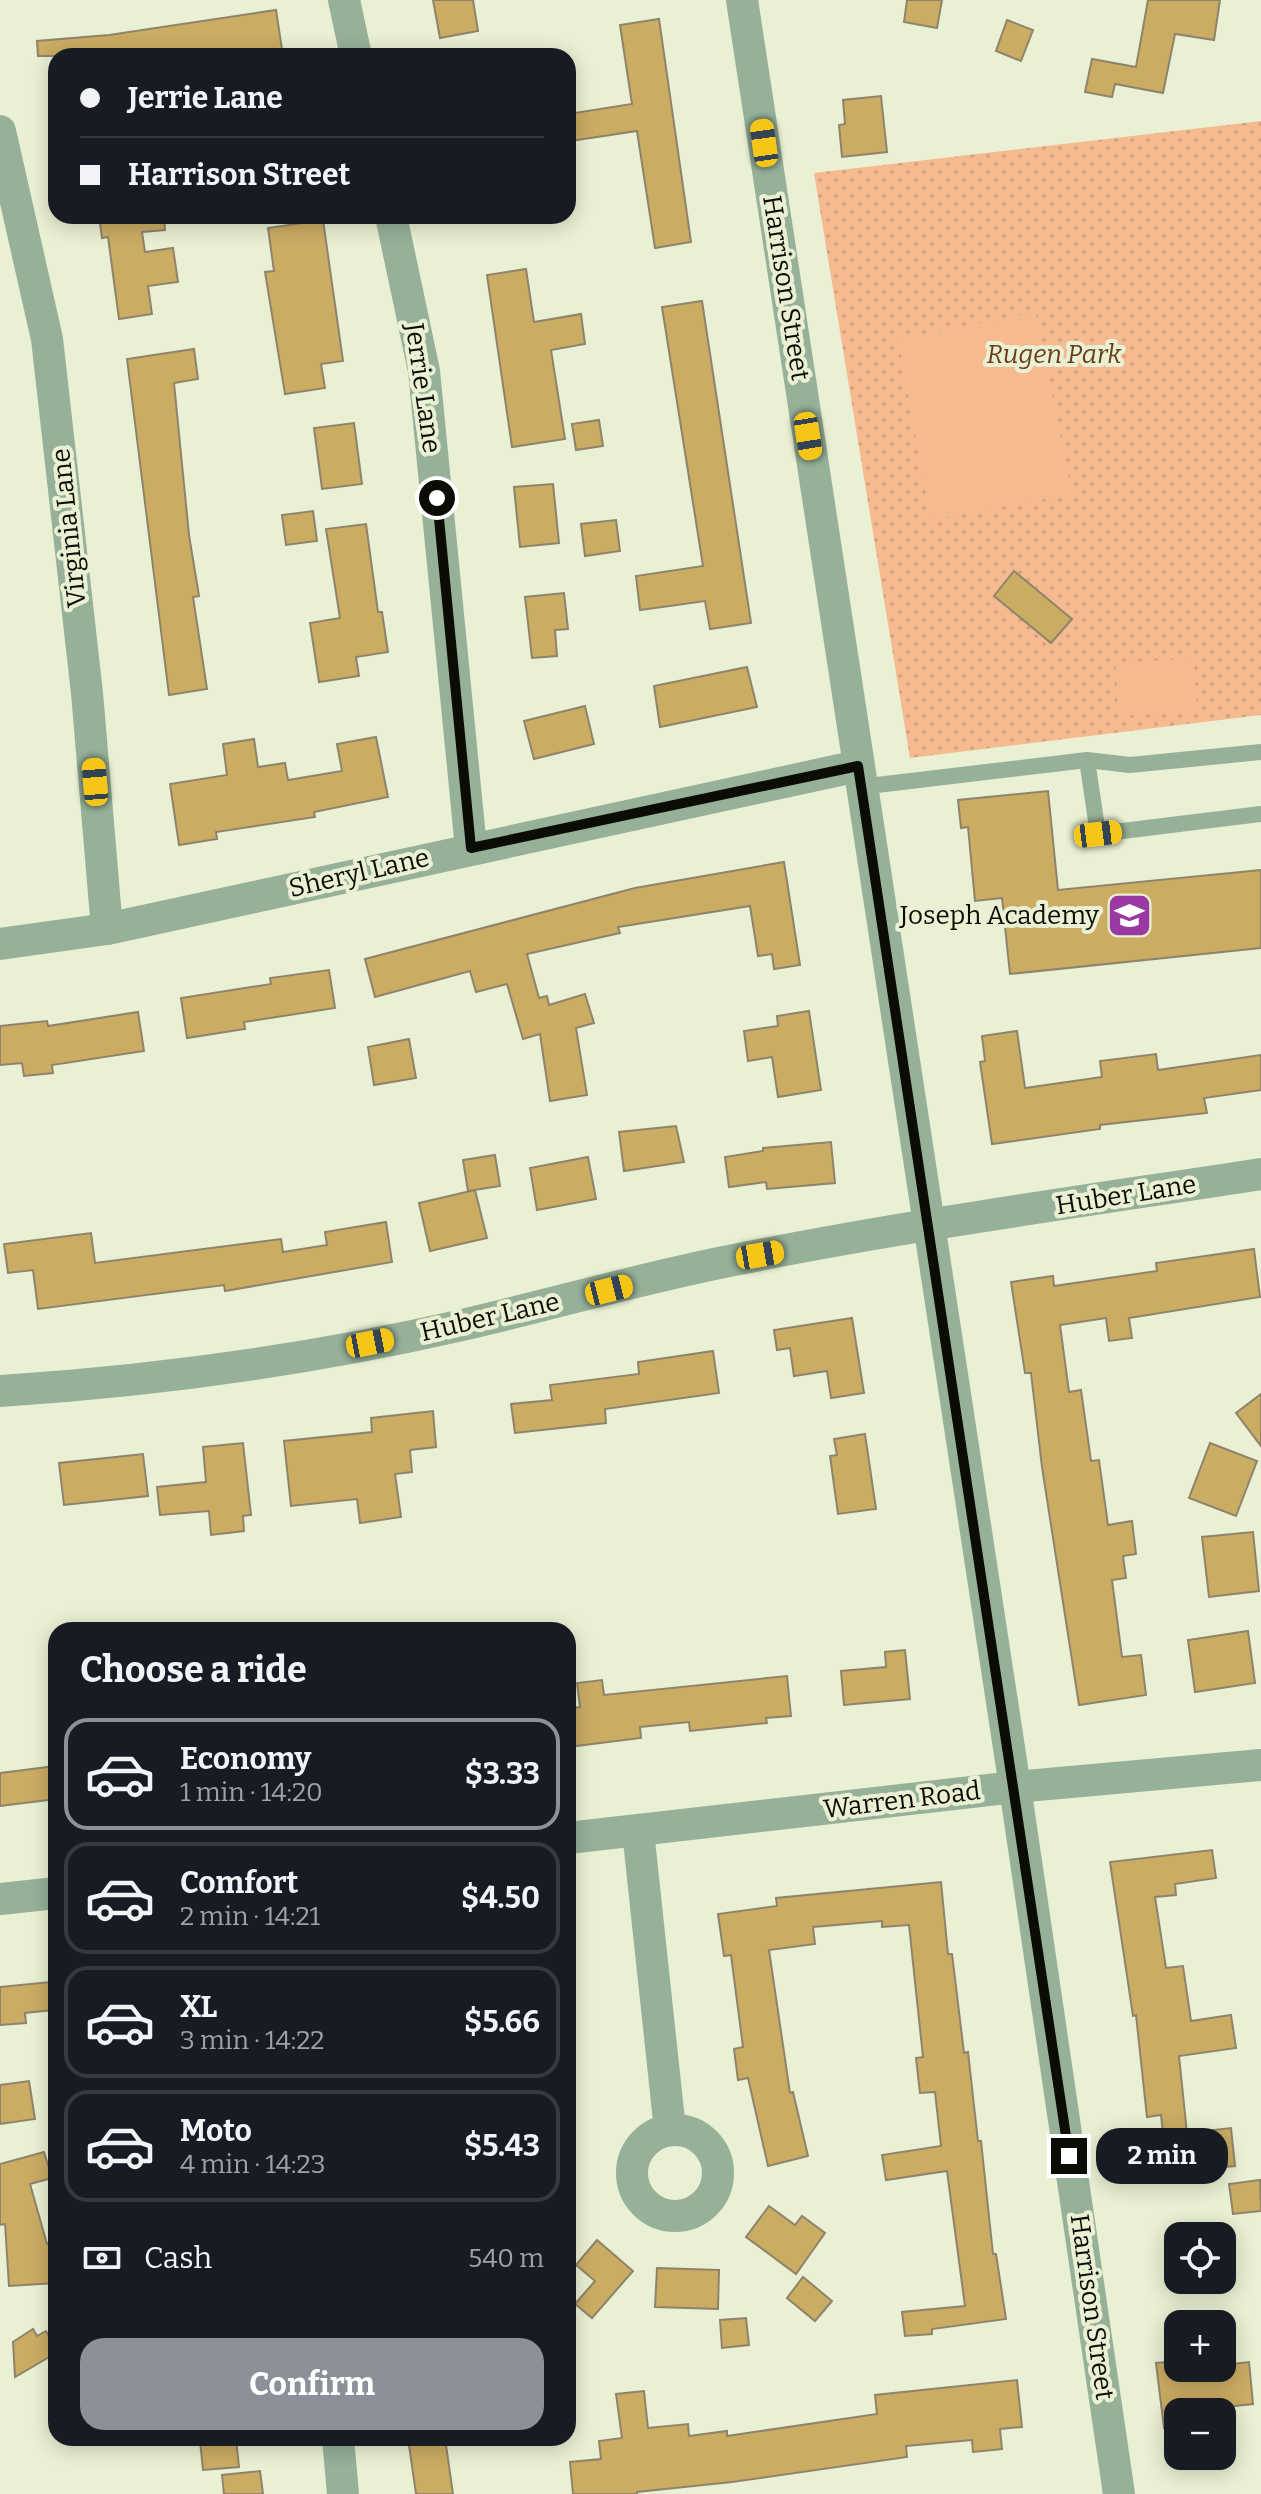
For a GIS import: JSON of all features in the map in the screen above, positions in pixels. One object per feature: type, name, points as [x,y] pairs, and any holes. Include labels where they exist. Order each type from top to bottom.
[{"type":"street","points":[[344,0],[354,48]]},
{"type":"street","name":"Harrison Street","points":[[742,0],[1015,1787],[1119,2494]]},
{"type":"street","name":"Virginia Lane","points":[[0,131],[47,339],[87,693],[107,929]]},
{"type":"street","name":"Jerrie Lane","points":[[393,224],[424,371],[471,848]]},
{"type":"street","name":"Sheryl Lane","points":[[0,944],[107,929],[471,848],[859,776]]},
{"type":"street","name":"Huber Lane","points":[[0,1391],[78,1386],[257,1365],[455,1327],[732,1260],[928,1225],[1261,1174]]},
{"type":"street","name":"Warren Road","points":[[576,1837],[1015,1787],[1261,1765]]},
{"type":"street","points":[[638,1831],[670,2130]]},
{"type":"street","points":[[0,1899],[48,1894]]},
{"type":"street","points":[[339,2446],[343,2494]]},
{"type":"lane","points":[[859,776],[1087,760],[1130,765],[1261,752]]},
{"type":"lane","points":[[1087,760],[1098,834],[1261,814]]},
{"type":"green space","name":"Rugen Park","points":[[1261,121],[1261,715],[910,758],[814,173]]},
{"type":"green space","points":[[1036,312],[1072,494],[931,520],[898,339]]},
{"type":"green space","points":[[1194,658],[1197,712],[1118,716],[1116,663]]},
{"type":"building","points":[[433,0],[473,0],[478,31],[440,38]]},
{"type":"building","points":[[907,0],[942,0],[937,28],[904,22]]},
{"type":"building","points":[[1148,0],[1220,0],[1214,40],[1175,34],[1163,93],[1115,84],[1112,97],[1085,92],[1092,59],[1136,67]]},
{"type":"building","points":[[276,10],[282,48],[48,48],[48,56],[38,56],[37,41],[109,35]]},
{"type":"building","points":[[659,19],[691,242],[655,248],[637,131],[576,140],[576,113],[632,104],[620,25]]},
{"type":"building","points":[[1007,20],[1033,30],[1021,61],[996,51]]},
{"type":"building","points":[[881,96],[887,152],[842,157],[839,125],[845,124],[843,100]]},
{"type":"building","points":[[100,224],[165,224],[165,230],[142,232],[145,252],[173,248],[178,282],[148,286],[152,314],[119,319],[108,237],[102,238]]},
{"type":"building","points":[[324,224],[343,361],[321,364],[325,388],[285,394],[265,272],[274,271],[268,228]]},
{"type":"building","points":[[526,269],[534,322],[581,314],[585,344],[551,350],[565,439],[512,447],[487,275]]},
{"type":"building","points":[[702,301],[751,623],[710,629],[705,601],[640,610],[636,576],[703,566],[662,307]]},
{"type":"building","points":[[194,349],[198,379],[174,383],[189,535],[199,596],[193,597],[207,689],[169,695],[127,359]]},
{"type":"building","points":[[599,420],[603,446],[576,450],[572,424]]},
{"type":"building","points":[[354,423],[362,484],[322,489],[314,428]]},
{"type":"building","points":[[553,484],[559,543],[520,547],[514,487]]},
{"type":"building","points":[[313,511],[317,541],[286,545],[282,515]]},
{"type":"building","points":[[616,520],[620,551],[585,556],[581,524]]},
{"type":"building","points":[[366,524],[378,612],[382,612],[388,652],[356,657],[359,676],[319,682],[310,623],[340,618],[326,529]]},
{"type":"building","points":[[1014,571],[1072,619],[1051,643],[994,596]]},
{"type":"building","points":[[564,593],[568,629],[555,630],[557,656],[532,658],[525,597]]},
{"type":"building","points":[[747,667],[757,707],[660,727],[654,686]]},
{"type":"building","points":[[585,706],[594,744],[534,759],[524,721]]},
{"type":"building","points":[[376,737],[388,797],[314,812],[315,817],[216,832],[217,839],[179,845],[170,784],[227,775],[223,744],[254,739],[258,767],[285,763],[288,780],[342,771],[337,744]]},
{"type":"building","points":[[1048,791],[1058,890],[1261,870],[1261,948],[1010,974],[1002,898],[975,901],[968,827],[961,828],[958,800]]},
{"type":"building","points":[[784,862],[800,965],[774,969],[772,954],[758,956],[750,906],[618,927],[620,933],[527,954],[539,998],[547,996],[549,1005],[585,994],[594,1023],[576,1028],[587,1095],[550,1101],[540,1034],[523,1039],[507,984],[476,992],[470,971],[375,997],[365,959],[635,888]]},
{"type":"building","points":[[329,970],[335,1008],[244,1022],[245,1029],[187,1038],[181,998],[271,984],[270,978]]},
{"type":"building","points":[[809,1011],[821,1090],[778,1097],[772,1057],[748,1061],[744,1031],[778,1026],[777,1016]]},
{"type":"building","points":[[138,1012],[144,1051],[52,1065],[53,1073],[24,1076],[22,1063],[0,1065],[0,1026],[47,1021],[48,1026]]},
{"type":"building","points":[[1017,1031],[1025,1088],[1102,1077],[1100,1061],[1156,1054],[1158,1070],[1261,1055],[1261,1090],[1204,1098],[1207,1113],[1100,1125],[1100,1129],[992,1144],[980,1062],[985,1061],[982,1036]]},
{"type":"building","points":[[409,1039],[416,1078],[374,1085],[368,1047]]},
{"type":"building","points":[[676,1126],[684,1162],[624,1171],[619,1132]]},
{"type":"building","points":[[831,1142],[835,1183],[767,1189],[766,1182],[729,1187],[725,1157],[763,1151],[763,1148]]},
{"type":"building","points":[[495,1155],[500,1186],[468,1191],[463,1160]]},
{"type":"building","points":[[588,1157],[596,1199],[537,1210],[530,1168]]},
{"type":"building","points":[[475,1190],[487,1238],[430,1251],[419,1203]]},
{"type":"building","points":[[386,1222],[392,1262],[225,1291],[224,1285],[38,1309],[33,1270],[8,1273],[4,1244],[91,1233],[95,1263],[281,1239],[283,1252],[327,1245],[325,1232]]},
{"type":"building","points":[[1254,1249],[1260,1297],[1129,1318],[1132,1338],[1109,1341],[1106,1318],[1060,1325],[1069,1392],[1081,1390],[1091,1461],[1099,1460],[1108,1525],[1132,1521],[1136,1554],[1123,1556],[1126,1578],[1112,1580],[1122,1657],[1141,1655],[1146,1695],[1079,1705],[1042,1467],[1031,1373],[1025,1373],[1011,1282],[1053,1276],[1054,1286],[1157,1271],[1156,1263]]},
{"type":"building","points":[[852,1318],[864,1393],[831,1398],[827,1371],[794,1376],[790,1348],[777,1350],[774,1330]]},
{"type":"building","points":[[713,1351],[719,1393],[605,1409],[606,1423],[515,1433],[511,1404],[552,1400],[550,1385],[639,1374],[638,1362]]},
{"type":"building","points":[[1261,1394],[1261,1446],[1236,1413]]},
{"type":"building","points":[[433,1411],[436,1447],[410,1450],[412,1472],[395,1474],[401,1517],[360,1523],[357,1499],[291,1506],[284,1441],[372,1432],[371,1418]]},
{"type":"building","points":[[865,1434],[876,1509],[838,1514],[830,1456],[837,1455],[834,1439]]},
{"type":"building","points":[[243,1443],[251,1515],[243,1516],[244,1531],[211,1535],[209,1511],[160,1515],[157,1487],[206,1482],[203,1447]]},
{"type":"building","points":[[1210,1443],[1257,1461],[1236,1516],[1189,1498]]},
{"type":"building","points":[[143,1454],[148,1496],[64,1505],[59,1463]]},
{"type":"building","points":[[1253,1532],[1259,1591],[1209,1597],[1202,1537]]},
{"type":"building","points":[[1248,1631],[1255,1683],[1195,1692],[1188,1640]]},
{"type":"building","points":[[905,1650],[910,1699],[844,1705],[841,1671],[886,1667],[885,1652]]},
{"type":"building","points":[[787,1676],[791,1716],[766,1718],[767,1723],[690,1731],[689,1722],[640,1727],[641,1738],[576,1746],[576,1707],[580,1707],[577,1683],[602,1680],[604,1695]]},
{"type":"building","points":[[48,1767],[48,1800],[0,1806],[0,1773]]},
{"type":"building","points":[[1212,1850],[1216,1878],[1175,1884],[1176,1895],[1155,1897],[1166,1968],[1183,1966],[1191,2021],[1231,2015],[1236,2048],[1179,2056],[1187,2133],[1231,2128],[1235,2166],[1167,2172],[1161,2115],[1147,2117],[1136,2015],[1133,2016],[1110,1862]]},
{"type":"building","points":[[941,1882],[948,1954],[952,1954],[964,2053],[968,2052],[993,2254],[996,2254],[1006,2319],[932,2329],[932,2334],[905,2336],[902,2312],[965,2306],[947,2171],[886,2180],[882,2155],[941,2146],[935,2092],[920,2093],[916,2058],[923,2057],[909,1925],[882,1927],[882,1921],[813,1927],[815,1944],[769,1950],[790,2093],[793,2092],[808,2156],[768,2166],[748,2078],[738,2080],[734,2049],[743,2047],[731,1955],[724,1956],[718,1914],[777,1906],[776,1898]]},
{"type":"building","points":[[48,1982],[48,2011],[25,2013],[26,2023],[0,2025],[0,1987]]},
{"type":"building","points":[[29,2081],[35,2119],[0,2124],[0,2085]]},
{"type":"building","points":[[44,2152],[48,2179],[30,2184],[48,2244],[48,2284],[9,2286],[5,2224],[0,2225],[0,2164]]},
{"type":"building","points":[[1260,2180],[1261,2211],[1233,2214],[1229,2184]]},
{"type":"building","points":[[769,2206],[795,2225],[802,2216],[825,2233],[796,2274],[746,2237]]},
{"type":"building","points":[[597,2240],[633,2271],[592,2318],[576,2303],[595,2281],[576,2265]]},
{"type":"building","points":[[657,2268],[719,2270],[718,2309],[655,2307]]},
{"type":"building","points":[[803,2277],[832,2301],[815,2321],[787,2298]]},
{"type":"building","points":[[746,2318],[749,2345],[722,2348],[720,2320]]},
{"type":"building","points":[[33,2329],[37,2336],[46,2331],[48,2358],[15,2377],[13,2342]]},
{"type":"building","points":[[1164,2362],[1164,2382],[1236,2382],[1236,2363],[1249,2362],[1253,2404],[1236,2406],[1236,2398],[1164,2398],[1164,2428],[1156,2363]]},
{"type":"building","points":[[1017,2380],[1022,2427],[1000,2429],[1002,2449],[973,2452],[972,2440],[906,2446],[907,2457],[637,2494],[573,2494],[570,2462],[601,2459],[599,2441],[622,2438],[616,2394],[644,2391],[648,2428],[688,2424],[689,2436],[727,2431],[727,2436],[877,2414],[875,2395]]},
{"type":"building","points":[[201,2446],[237,2446],[239,2467],[203,2470]]},
{"type":"building","points":[[409,2446],[446,2446],[453,2494],[416,2494]]},
{"type":"building","points":[[260,2471],[263,2494],[224,2494],[222,2475]]},
{"type":"place","name":"Joseph Academy","points":[[1130,915]]},
{"type":"route","points":[[437,498],[471,848],[858,766],[1069,2156]]}]
